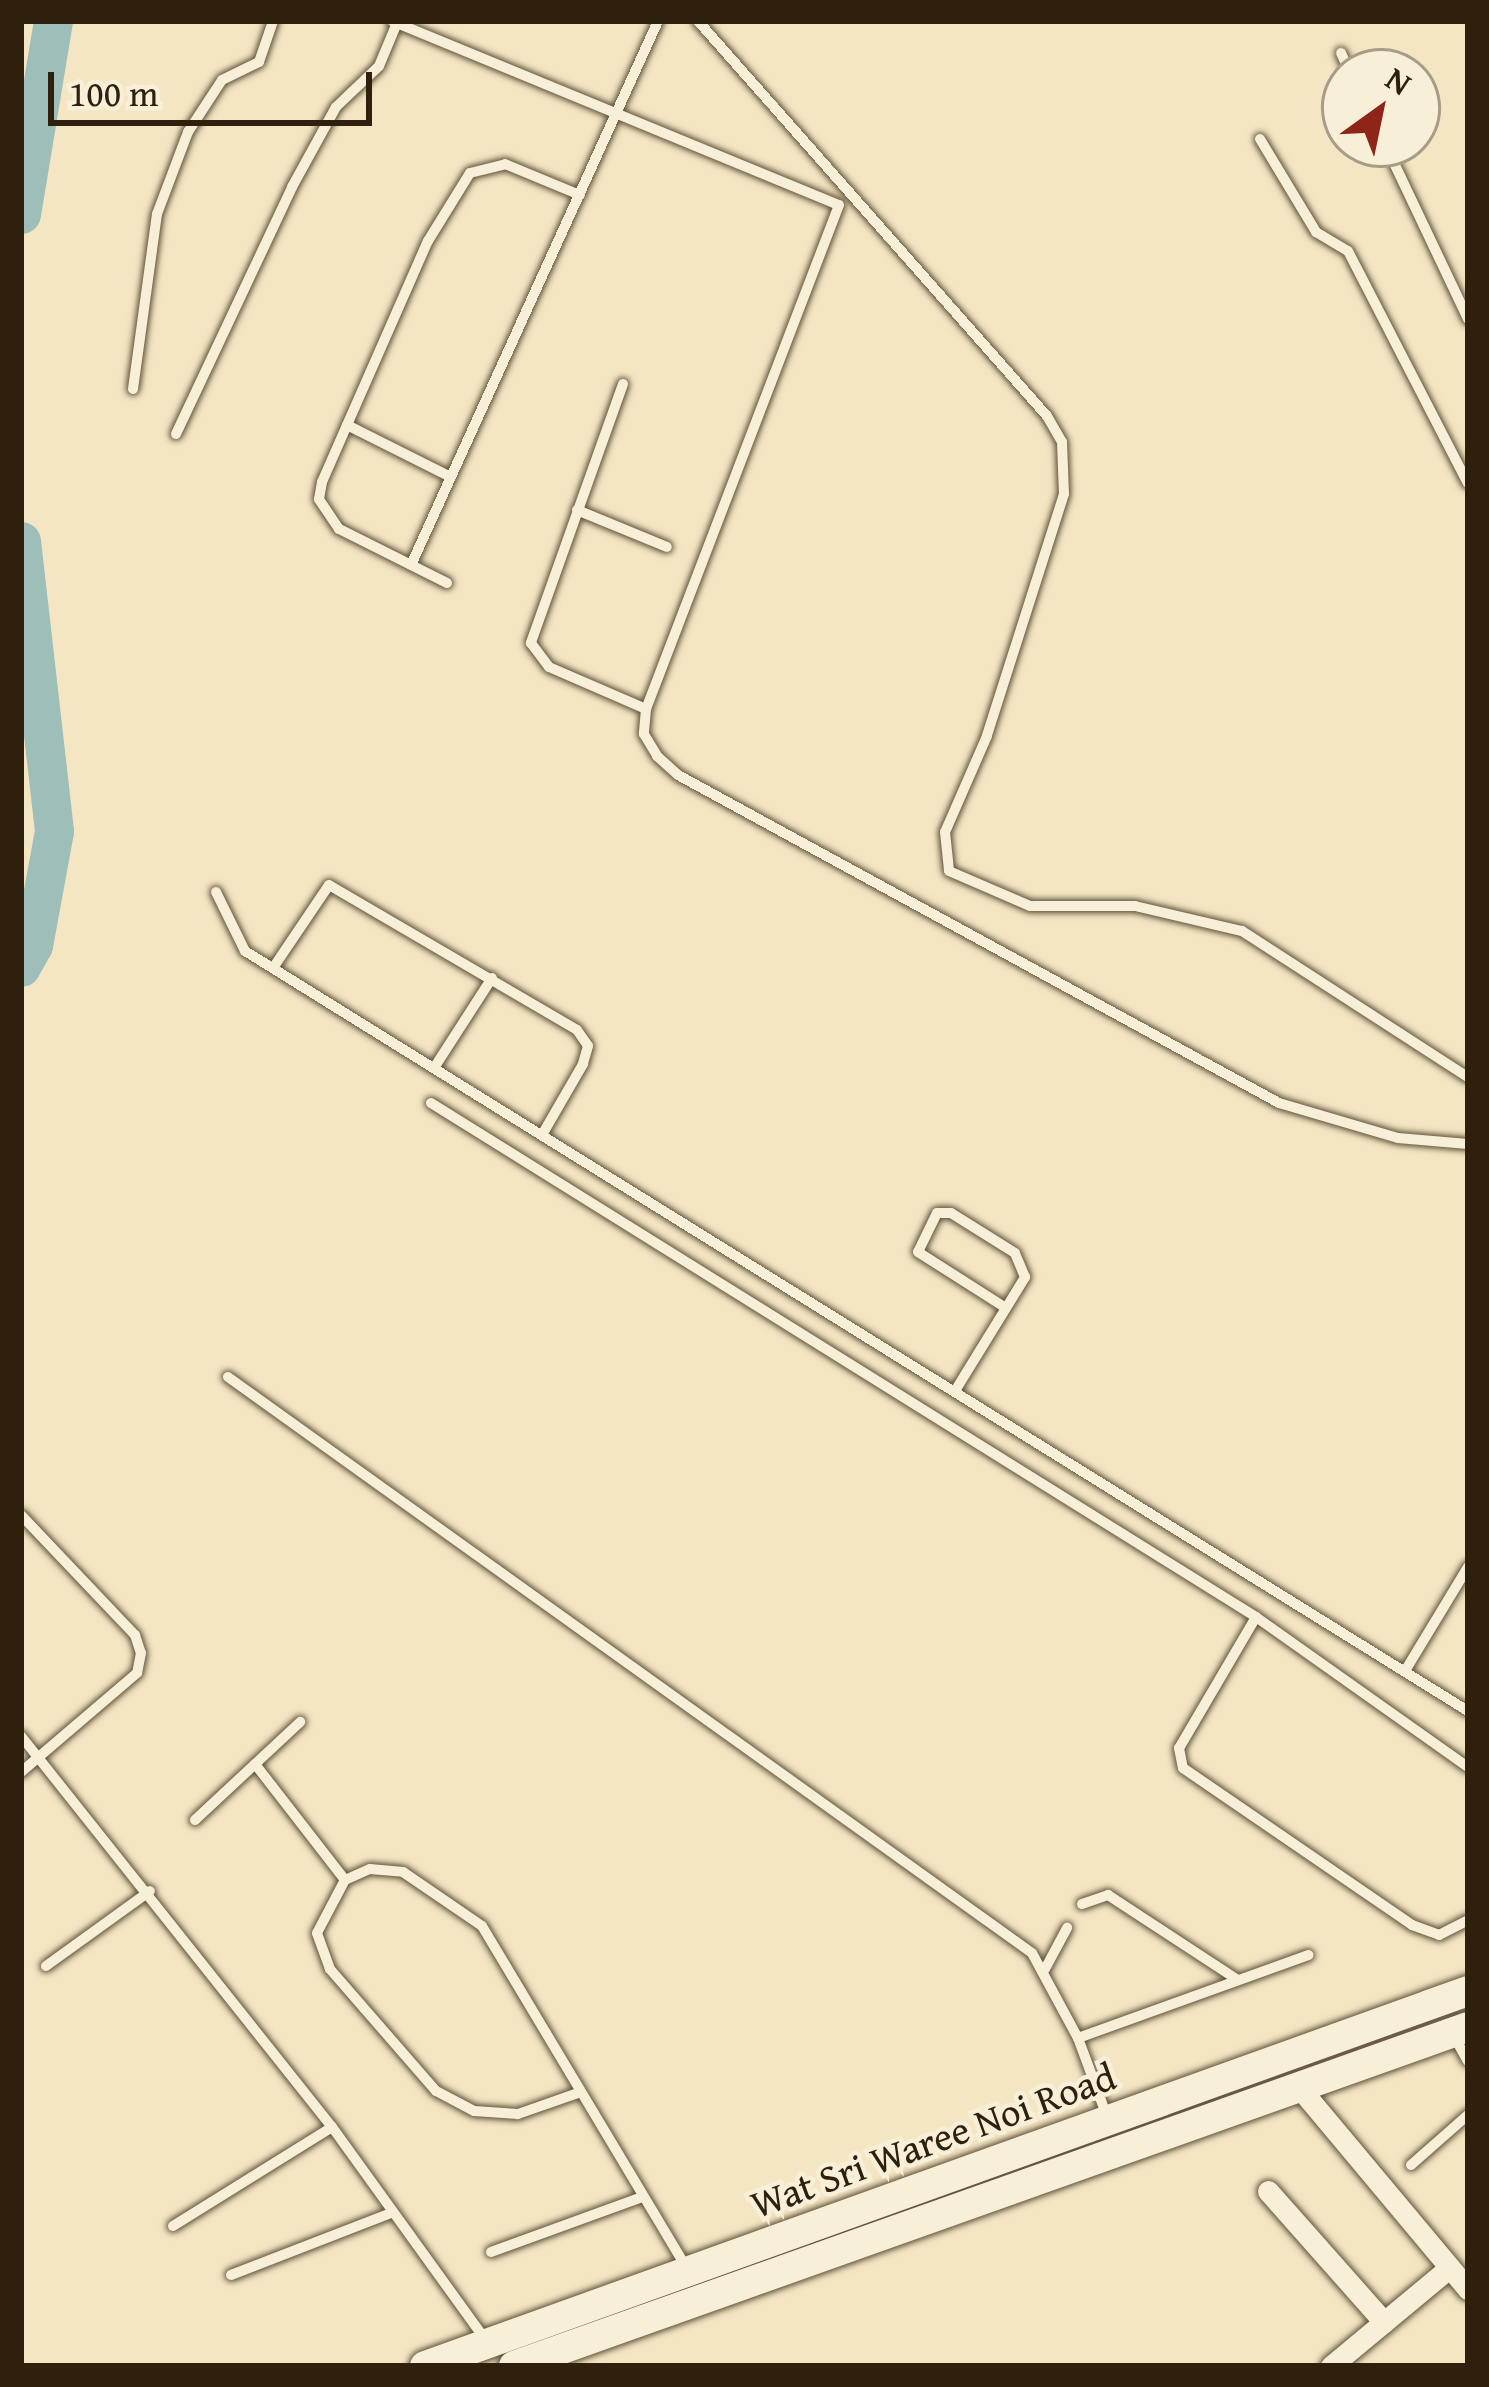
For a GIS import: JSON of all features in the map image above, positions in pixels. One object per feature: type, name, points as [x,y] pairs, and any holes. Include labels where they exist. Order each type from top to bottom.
[{"type":"main road","name":"Wat Sri Waree Noi Road","points":[[425,2366],[1468,1990]]},
{"type":"main road","name":"Wat Sri Waree Noi Road","points":[[514,2366],[1460,2030]]},
{"type":"street","points":[[1298,2086],[1468,2289]]},
{"type":"street","points":[[1268,2191],[1384,2322]]},
{"type":"street","points":[[1331,2366],[1449,2268]]},
{"type":"lane","points":[[133,389],[158,214],[188,131],[222,80],[259,62],[273,21]]},
{"type":"lane","points":[[411,565],[580,195],[612,112],[658,21]]},
{"type":"lane","points":[[698,21],[1047,416],[1067,467],[1003,689],[946,832],[950,871],[1030,906],[1135,906],[1242,931],[1468,1077]]},
{"type":"lane","points":[[176,434],[292,187],[336,106],[379,66],[394,22],[839,206]]},
{"type":"lane","points":[[1260,139],[1316,232],[1348,251],[1468,483]]},
{"type":"lane","points":[[447,583],[325,514],[322,482],[428,241],[470,173],[505,164],[580,195]]},
{"type":"lane","points":[[1396,168],[1468,319]]},
{"type":"lane","points":[[854,196],[839,206],[646,709],[644,734],[678,775],[1279,1102],[1398,1138],[1468,1144]]},
{"type":"lane","points":[[622,384],[531,643],[549,667],[646,709]]},
{"type":"lane","points":[[347,424],[451,477]]},
{"type":"lane","points":[[577,510],[667,547]]},
{"type":"lane","points":[[273,968],[329,885],[578,1030],[588,1046],[542,1136]]},
{"type":"lane","points":[[216,892],[231,936],[273,968],[1468,1711]]},
{"type":"lane","points":[[434,1068],[493,978]]},
{"type":"lane","points":[[431,1103],[1256,1617],[1468,1766]]},
{"type":"lane","points":[[955,1391],[1006,1308],[1025,1277],[1016,1253],[951,1213],[937,1214],[918,1252],[1006,1308]]},
{"type":"lane","points":[[228,1377],[1016,1940],[1045,1969],[1078,2038],[1108,2119]]},
{"type":"lane","points":[[21,1515],[135,1635],[141,1653],[137,1673],[21,1772]]},
{"type":"lane","points":[[1405,1671],[1468,1567]]},
{"type":"lane","points":[[1256,1617],[1180,1748],[1183,1768],[1412,1924],[1439,1935],[1468,1920]]},
{"type":"lane","points":[[195,1820],[300,1722]]},
{"type":"lane","points":[[21,1736],[150,1892],[332,2127],[487,2342]]},
{"type":"lane","points":[[255,1764],[345,1880]]},
{"type":"lane","points":[[578,2093],[518,2114],[474,2111],[436,2091],[329,1969],[317,1933],[345,1880],[370,1869],[403,1872],[463,1908],[482,1926],[687,2268]]},
{"type":"lane","points":[[46,1966],[150,1892]]},
{"type":"lane","points":[[1082,1904],[1108,1895],[1238,1980]]},
{"type":"lane","points":[[1045,1969],[1067,1928]]},
{"type":"lane","points":[[1078,2038],[1308,1955]]},
{"type":"lane","points":[[1460,2030],[1468,2062]]},
{"type":"lane","points":[[1411,2165],[1468,2116]]},
{"type":"lane","points":[[173,2226],[332,2127]]},
{"type":"lane","points":[[491,2252],[642,2198]]},
{"type":"lane","points":[[231,2275],[391,2213]]},
{"type":"waterway","points":[[21,214],[53,21]]},
{"type":"waterway","points":[[21,541],[54,831],[33,945],[21,967]]}]
